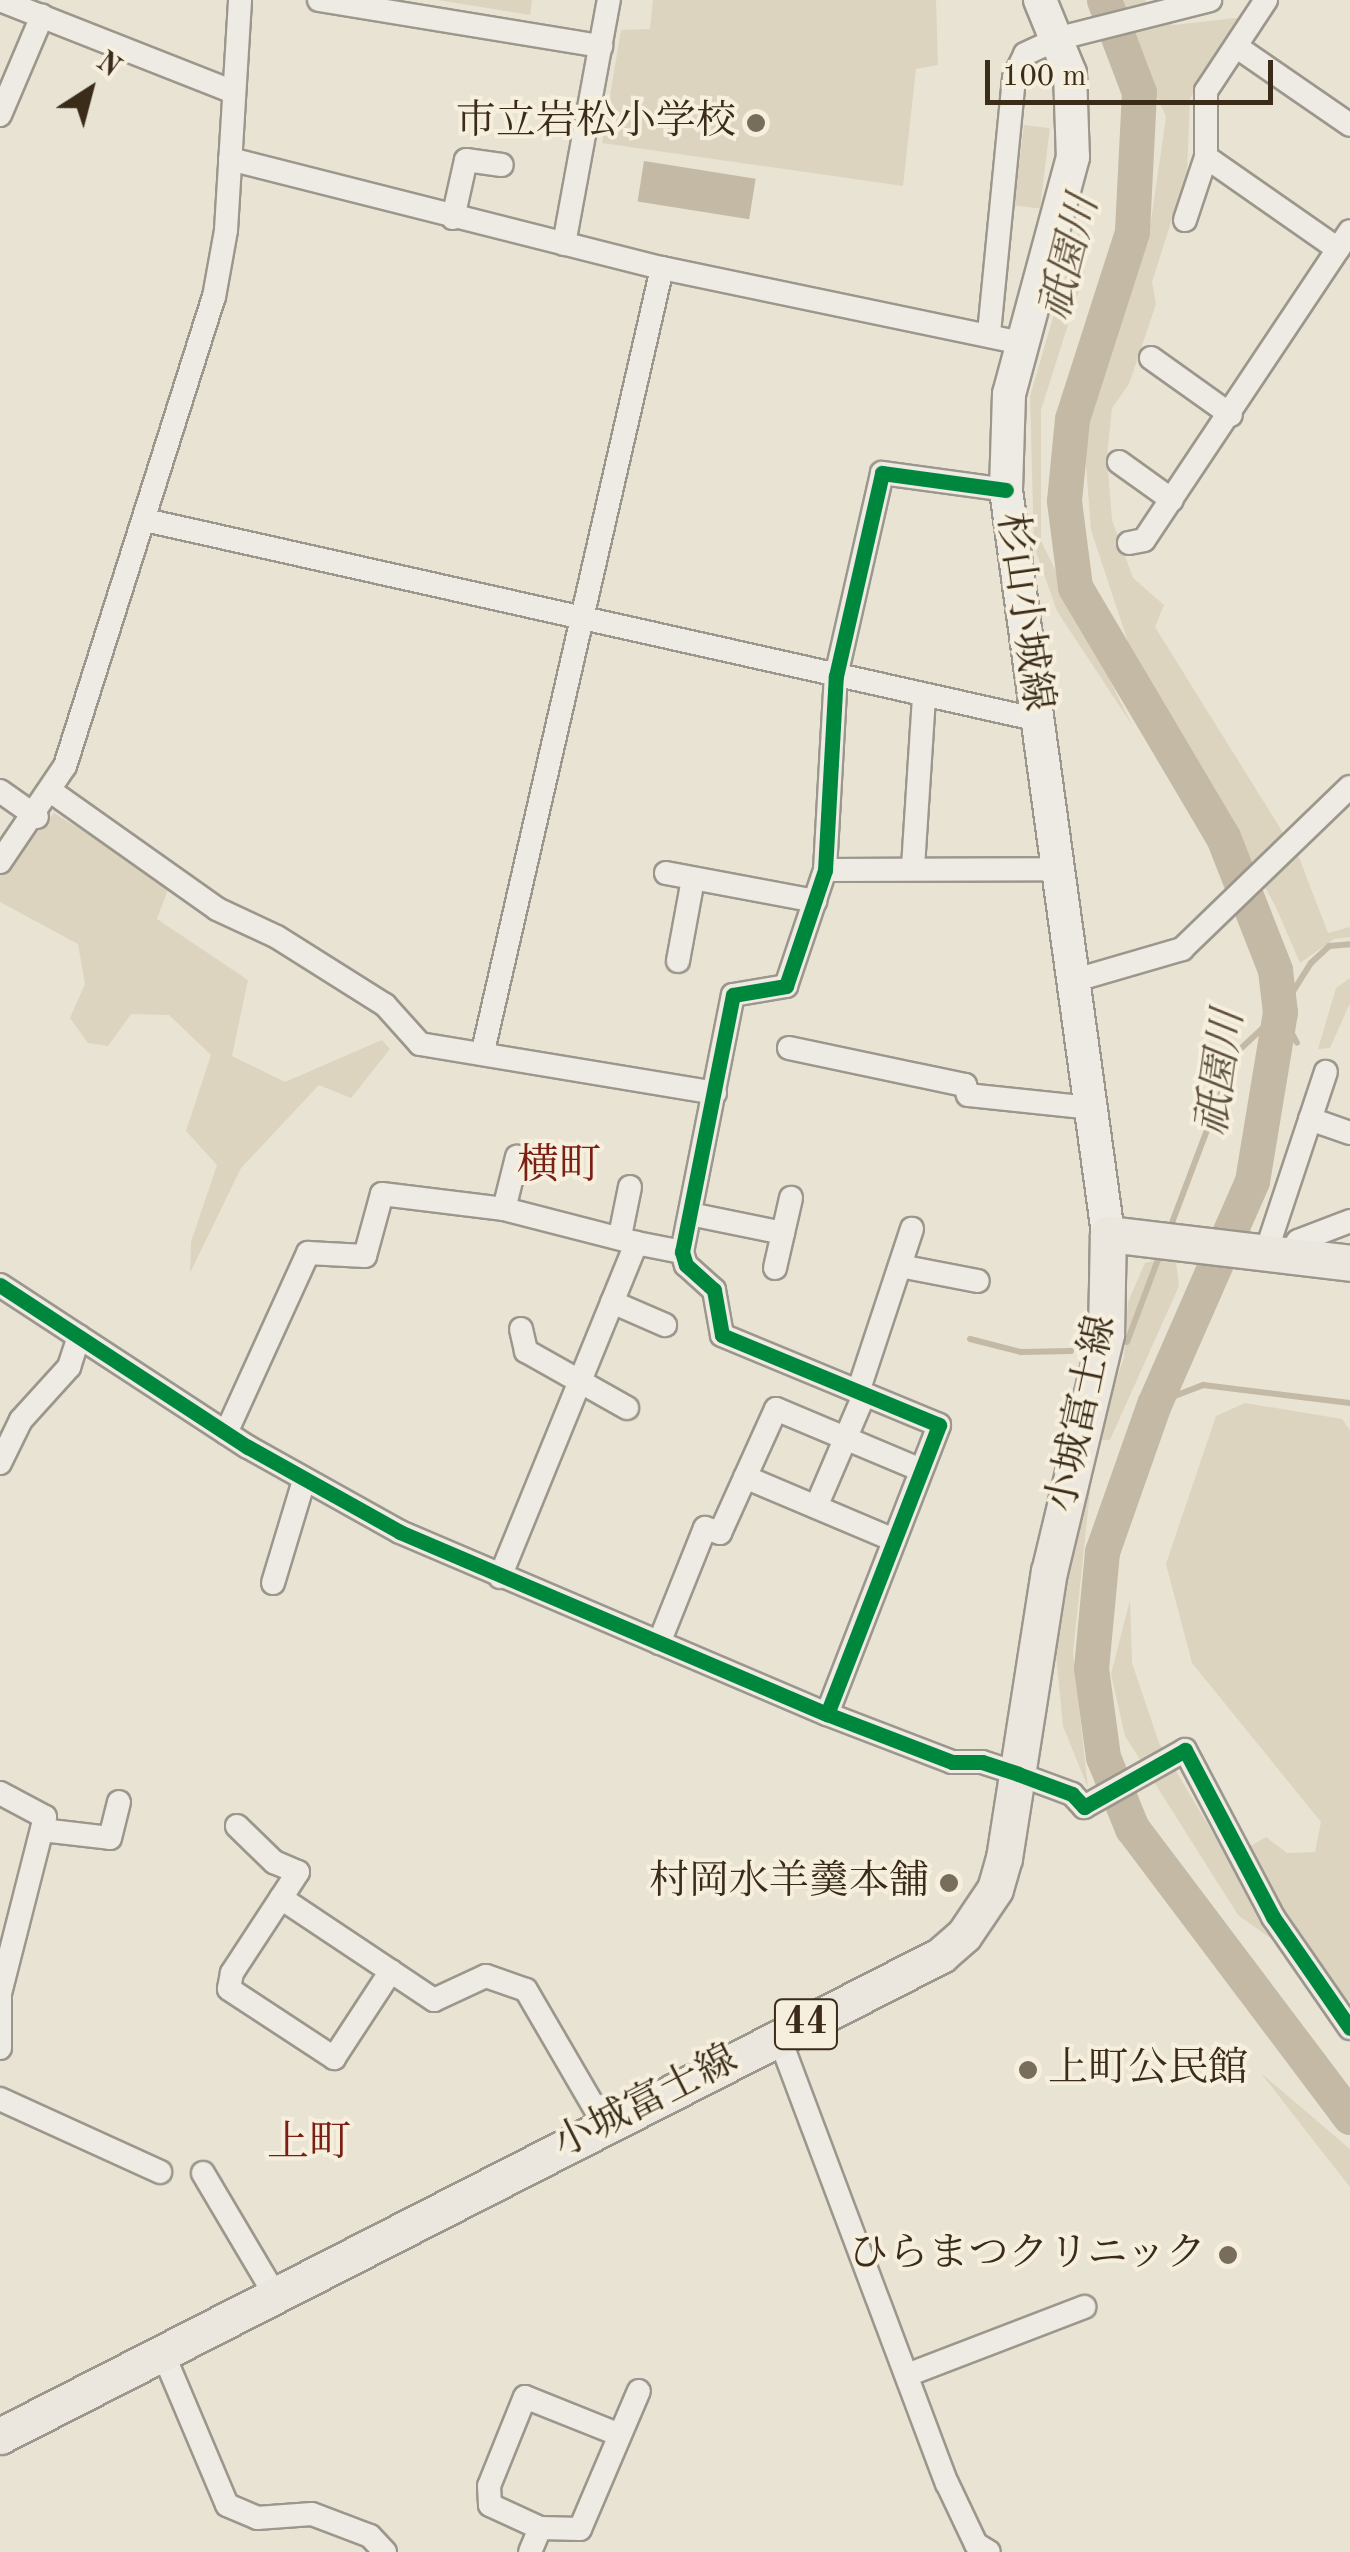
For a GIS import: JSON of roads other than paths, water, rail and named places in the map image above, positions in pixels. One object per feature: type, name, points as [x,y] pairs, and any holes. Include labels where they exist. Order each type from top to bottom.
[{"type":"main road","name":"杉山小城線","points":[[1040,0],[1071,35],[1073,157],[1005,338],[1006,490],[1108,1234]]},
{"type":"main road","points":[[1108,1234],[1350,1263]]},
{"type":"main road","name":"小城富士線","points":[[0,2436],[604,2124],[942,1955],[964,1935],[995,1888],[1018,1774],[1049,1572],[1106,1334],[1108,1234]]},
{"type":"street","points":[[0,0],[234,92]]},
{"type":"street","points":[[0,862],[52,792],[82,721],[222,264],[240,0]]},
{"type":"street","points":[[319,0],[601,46]]},
{"type":"street","points":[[564,244],[610,0]]},
{"type":"street","points":[[230,160],[662,268],[1005,338],[1014,78],[1025,54],[1164,4],[1210,0]]},
{"type":"street","points":[[1185,220],[1206,157],[1206,92],[1266,0]]},
{"type":"street","points":[[0,115],[42,16]]},
{"type":"street","points":[[1237,47],[1350,125]]},
{"type":"street","points":[[1129,543],[1144,540],[1232,414],[1344,240],[1206,157]]},
{"type":"street","points":[[453,218],[466,160],[502,165]]},
{"type":"street","points":[[483,1051],[662,268]]},
{"type":"street","points":[[1151,358],[1232,414]]},
{"type":"street","points":[[1119,462],[1172,500]]},
{"type":"street","points":[[827,1714],[938,1425],[722,1334],[714,1290],[686,1266],[682,1252],[734,995],[786,986],[825,870],[836,676],[882,473],[1006,490]]},
{"type":"street","points":[[146,520],[1039,720]]},
{"type":"street","points":[[913,867],[924,695]]},
{"type":"street","points":[[1072,982],[1166,957],[1210,928],[1350,787]]},
{"type":"street","points":[[0,792],[36,817]]},
{"type":"street","points":[[52,792],[216,909],[277,937],[385,1005],[420,1044],[483,1051],[715,1093]]},
{"type":"street","points":[[825,870],[1058,869]]},
{"type":"street","points":[[666,874],[815,902]]},
{"type":"street","points":[[678,961],[693,878]]},
{"type":"street","points":[[789,1048],[966,1085],[968,1095],[1091,1108]]},
{"type":"street","points":[[1276,1256],[1310,1119],[1326,1072]]},
{"type":"street","points":[[1310,1119],[1350,1133]]},
{"type":"street","points":[[504,1209],[517,1157]]},
{"type":"street","points":[[500,1577],[612,1302],[628,1240],[630,1187]]},
{"type":"street","points":[[226,1433],[308,1253],[364,1256],[382,1194],[504,1209],[682,1252]]},
{"type":"street","points":[[774,1268],[791,1198]]},
{"type":"street","points":[[690,1214],[783,1234]]},
{"type":"street","points":[[1276,1256],[1298,1242],[1350,1221]]},
{"type":"street","points":[[816,1507],[861,1394],[912,1229]]},
{"type":"street","points":[[900,1266],[978,1281]]},
{"type":"street","points":[[0,1285],[304,1480],[500,1577],[827,1714],[952,1762],[982,1762],[1018,1774],[1072,1794],[1084,1807],[1184,1750],[1272,1917],[1350,2028]]},
{"type":"street","points":[[612,1302],[665,1325]]},
{"type":"street","points":[[521,1328],[526,1351],[582,1376]]},
{"type":"street","points":[[0,1463],[21,1420],[61,1379],[80,1338]]},
{"type":"street","points":[[582,1376],[584,1389],[627,1408]]},
{"type":"street","points":[[659,1643],[705,1528],[720,1534],[776,1409],[922,1470]]},
{"type":"street","points":[[745,1477],[894,1540]]},
{"type":"street","points":[[272,1583],[304,1480]]},
{"type":"street","points":[[0,1793],[46,1816],[10,1911],[0,1994],[0,2048]]},
{"type":"street","points":[[42,1830],[110,1838],[119,1802]]},
{"type":"street","points":[[238,1826],[274,1862],[298,1872],[232,1973],[230,1989],[334,2058],[391,1971]]},
{"type":"street","points":[[281,1898],[434,2000],[486,1976],[526,1990],[604,2124]]},
{"type":"street","points":[[779,2038],[907,2374],[980,2549]]},
{"type":"street","points":[[0,2099],[160,2172]]},
{"type":"street","points":[[203,2173],[274,2293]]},
{"type":"street","points":[[907,2374],[1084,2306]]},
{"type":"street","points":[[162,2351],[227,2505],[257,2518],[312,2514],[370,2536],[385,2552]]},
{"type":"street","points":[[620,2436],[524,2397],[488,2486],[490,2505],[540,2528],[580,2529],[639,2392]]},
{"type":"street","points":[[530,2552],[540,2528]]},
{"type":"waterway","name":"祇園川","points":[[1104,0],[1139,92],[1132,232],[1072,419],[1064,501],[1075,587],[1223,837],[1275,970],[1280,1012],[1252,1181],[1154,1404],[1102,1552],[1091,1668],[1103,1757],[1132,1828],[1350,2117]]},
{"type":"waterway","points":[[1280,1012],[1311,963],[1329,946],[1350,944]]},
{"type":"waterway","points":[[1170,1228],[1236,1053],[1280,1012],[1297,1043]]},
{"type":"waterway","points":[[1127,1342],[1160,1254]]},
{"type":"waterway","points":[[970,1339],[1021,1352],[1071,1351]]},
{"type":"waterway","points":[[1154,1404],[1203,1385],[1350,1403]]},
{"type":"place","name":"市立岩松小学校","points":[[756,123]]},
{"type":"place","name":"村岡水羊羹本舗","points":[[949,1883]]},
{"type":"place","name":"上町公民館","points":[[1028,2070]]},
{"type":"place","name":"ひらまつクリニック","points":[[1228,2255]]},
{"type":"district","name":"横町","points":[[559,1167]]},
{"type":"district","name":"上町","points":[[309,2144]]}]
